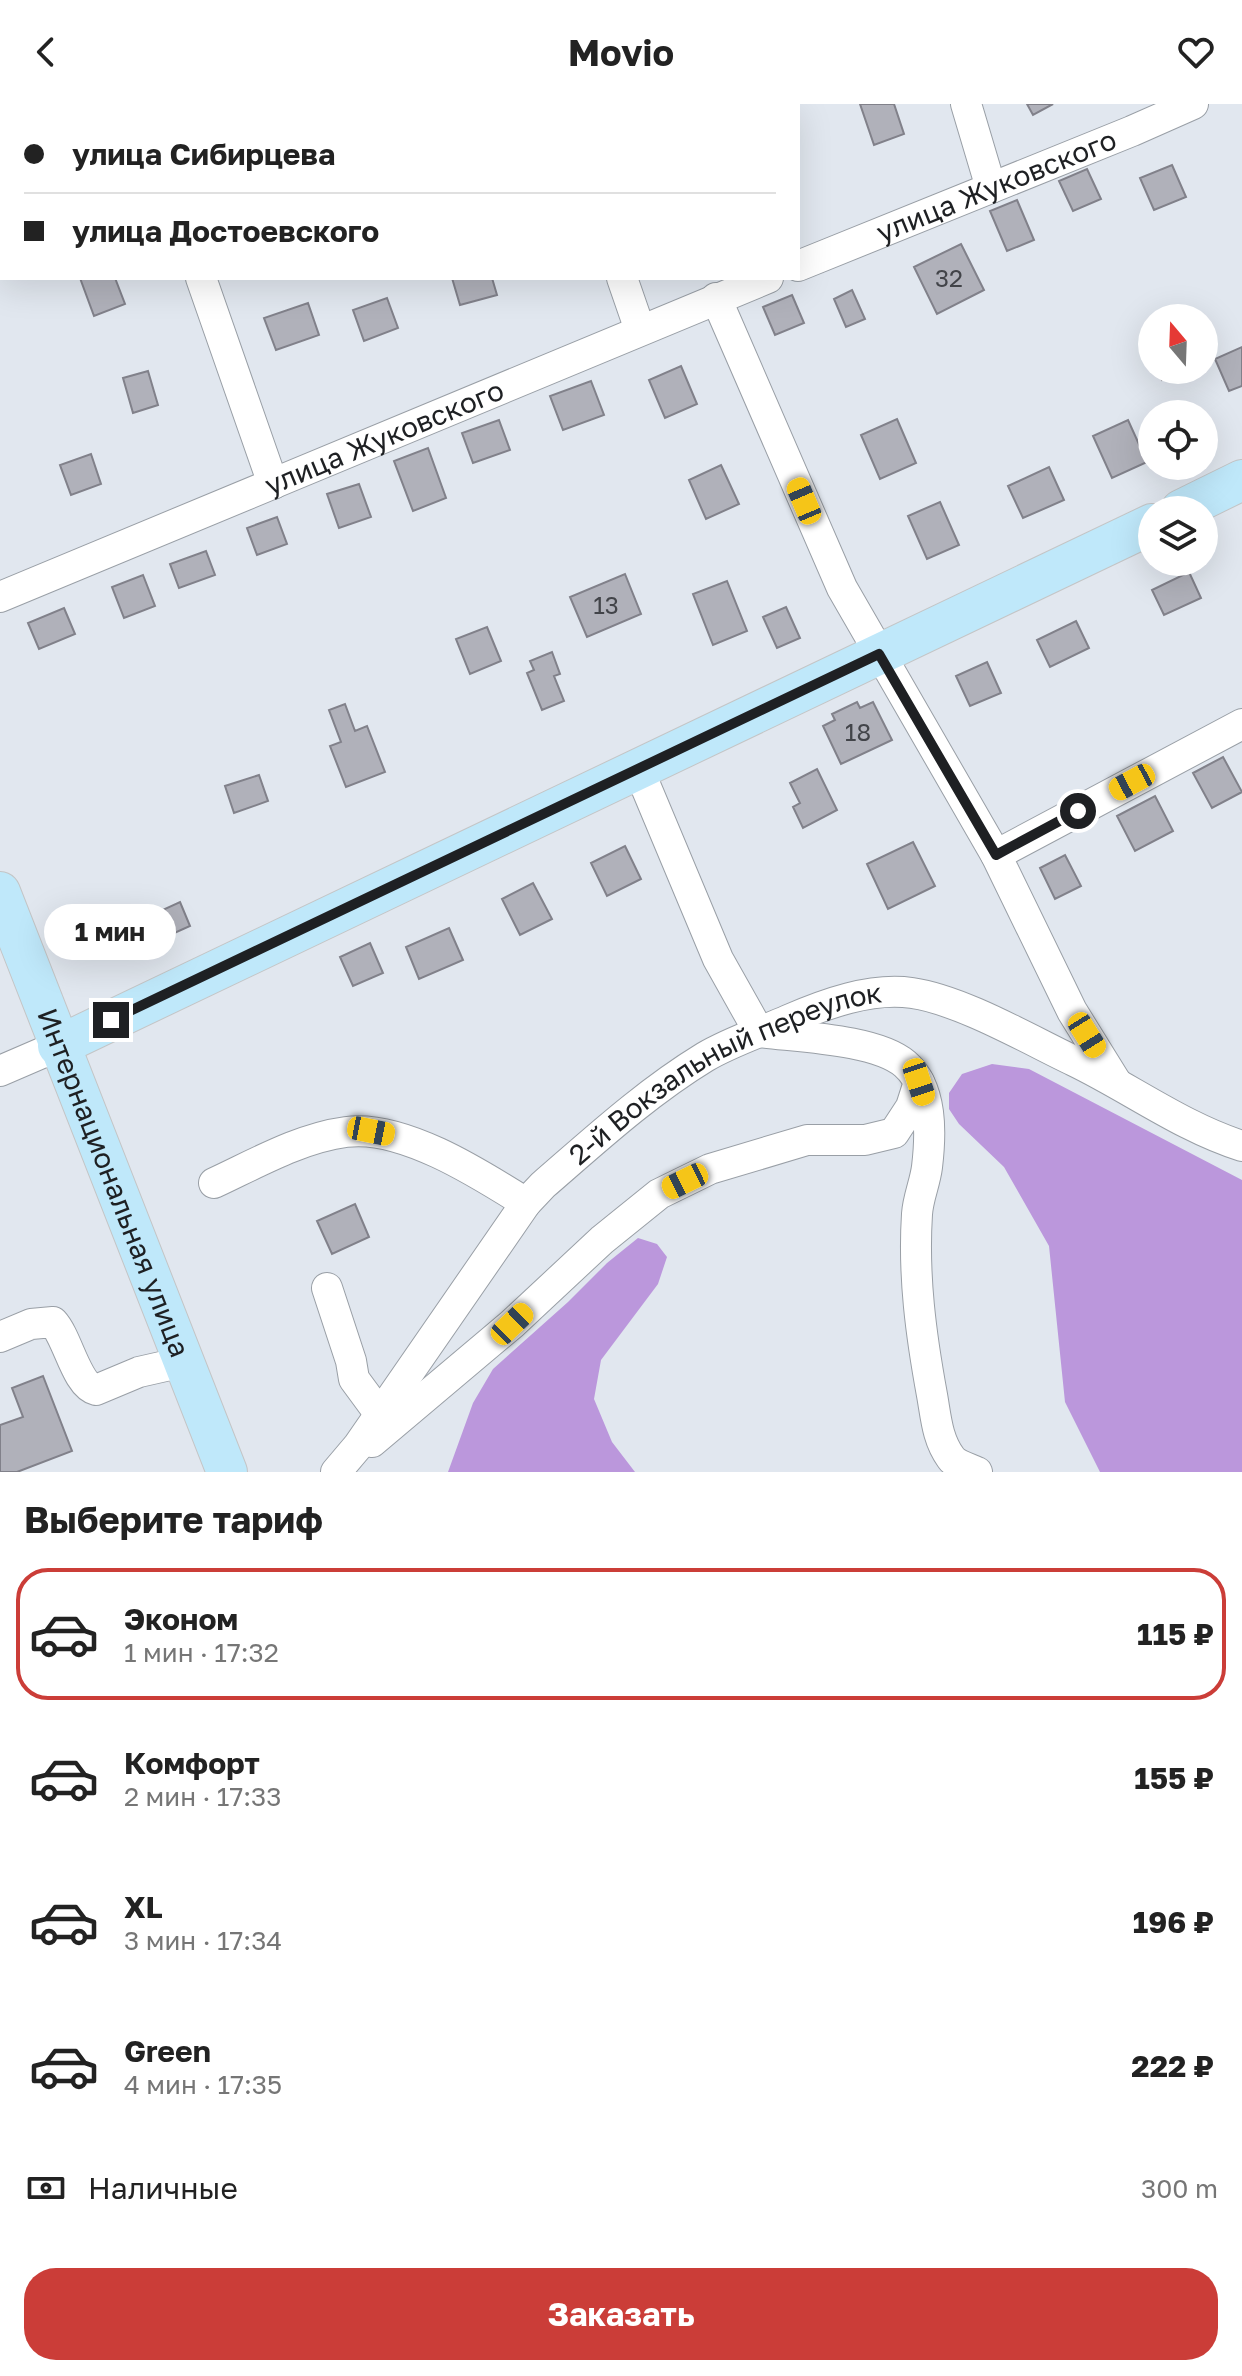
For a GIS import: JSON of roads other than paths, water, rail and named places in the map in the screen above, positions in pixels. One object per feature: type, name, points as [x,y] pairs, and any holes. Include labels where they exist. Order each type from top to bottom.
[{"type":"main road","points":[[1209,496],[1242,480]]},
{"type":"main road","points":[[58,1046],[1138,531]]},
{"type":"main road","name":"Интернациональная улица","points":[[0,892],[227,1472]]},
{"type":"street","points":[[966,104],[991,188]]},
{"type":"street","name":"улица Жуковского","points":[[800,265],[1193,104]]},
{"type":"street","points":[[202,280],[273,484]]},
{"type":"street","points":[[623,280],[640,330]]},
{"type":"street","name":"улица Жуковского","points":[[0,597],[763,280]]},
{"type":"street","points":[[716,298],[842,588],[996,855],[1072,1011],[1117,1082]]},
{"type":"street","points":[[996,855],[1242,724]]},
{"type":"street","points":[[638,768],[711,945],[759,1032],[840,1042],[887,1053],[906,1065],[919,1082],[929,1112],[927,1167],[917,1213],[916,1302],[922,1349],[937,1431],[952,1460],[977,1472]]},
{"type":"street","name":"2-й Вокзальный переулок","points":[[336,1472],[358,1446],[526,1203],[661,1086],[707,1056],[807,1011],[848,998],[878,994],[910,993],[948,1002],[1117,1082],[1220,1139],[1242,1146]]},
{"type":"street","points":[[0,1071],[58,1046]]},
{"type":"street","points":[[336,1472],[512,1324],[602,1240],[659,1194],[710,1169],[807,1140],[865,1140],[894,1133],[911,1107],[919,1082]]},
{"type":"street","points":[[214,1183],[303,1143],[345,1132],[371,1131],[394,1136],[472,1169],[526,1203]]},
{"type":"street","points":[[327,1288],[354,1379],[379,1413]]},
{"type":"street","points":[[0,1337],[31,1324],[53,1322],[60,1329],[83,1381],[96,1390],[139,1372],[183,1362]]}]
